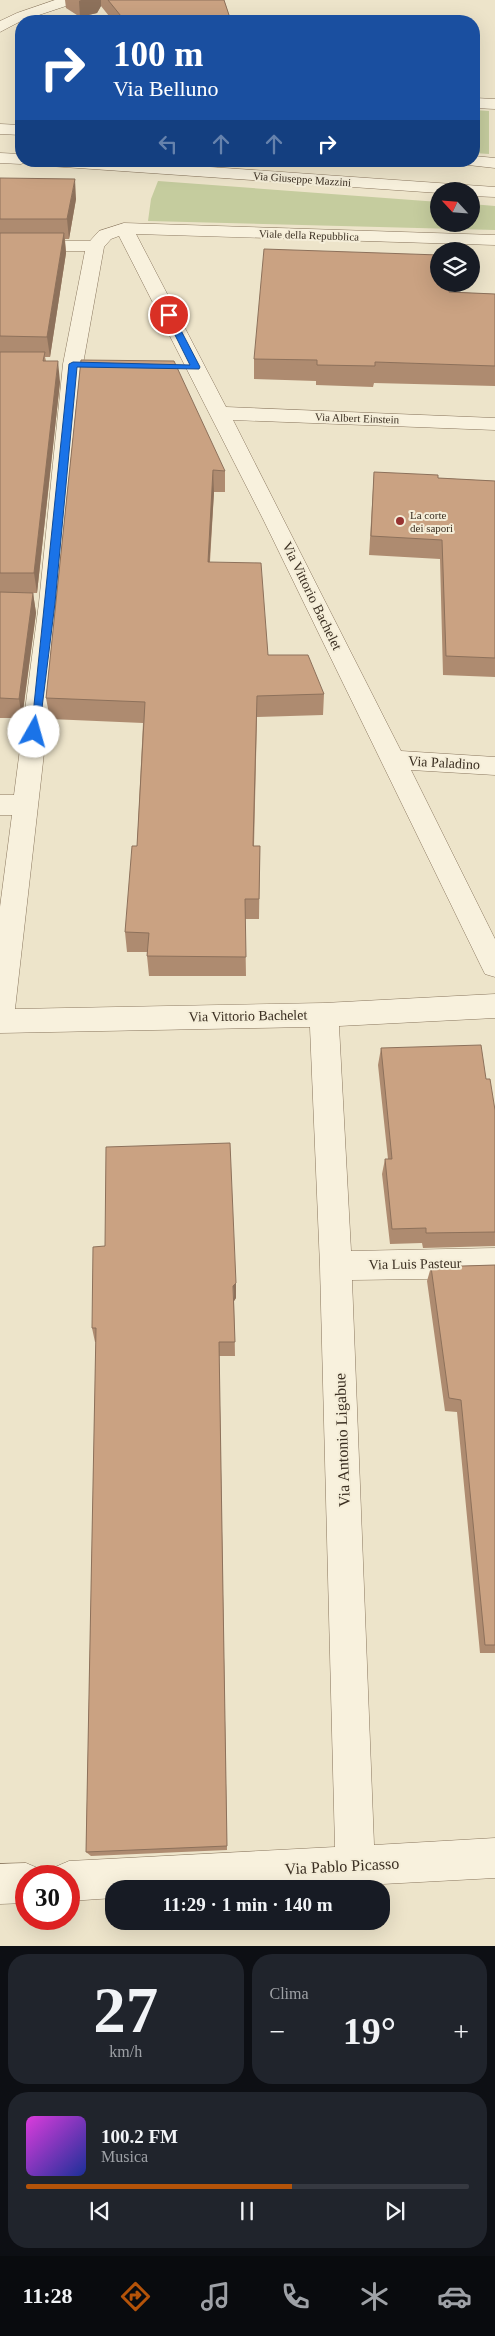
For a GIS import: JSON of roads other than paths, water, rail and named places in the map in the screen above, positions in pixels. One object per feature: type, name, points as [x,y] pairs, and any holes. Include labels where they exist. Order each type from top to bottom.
[{"type":"street","points":[[25,15],[70,0]]},
{"type":"street","points":[[0,27],[15,20]]},
{"type":"street","points":[[480,103],[495,104]]},
{"type":"street","points":[[0,128],[15,129]]},
{"type":"street","points":[[0,158],[15,159]]},
{"type":"street","points":[[480,162],[495,163]]},
{"type":"street","name":"Via Giuseppe Mazzini","points":[[135,167],[495,192]]},
{"type":"street","points":[[0,1019],[3,953],[25,805],[40,603],[73,364],[95,246],[105,235],[124,228]]},
{"type":"street","name":"Viale della Repubblica","points":[[124,228],[495,240]]},
{"type":"street","name":"Via Vittorio Bachelet","points":[[124,228],[186,367],[219,413],[394,760],[495,966]]},
{"type":"street","points":[[0,246],[95,246]]},
{"type":"street","name":"Via Albert Einstein","points":[[219,413],[495,424]]},
{"type":"street","name":"Via Paladino","points":[[394,760],[495,766]]},
{"type":"street","points":[[0,805],[25,805]]},
{"type":"street","name":"Via Vittorio Bachelet","points":[[0,1019],[324,1015],[495,1006]]},
{"type":"street","name":"Via Antonio Ligabue","points":[[324,1015],[336,1266],[356,1866]]},
{"type":"street","name":"Via Luis Pasteur","points":[[336,1266],[495,1263]]},
{"type":"street","name":"Via Pablo Picasso","points":[[80,1880],[495,1858]]},
{"type":"street","points":[[0,1884],[15,1883]]},
{"type":"place","name":"La corte dei sapori","points":[[400,521]]}]
